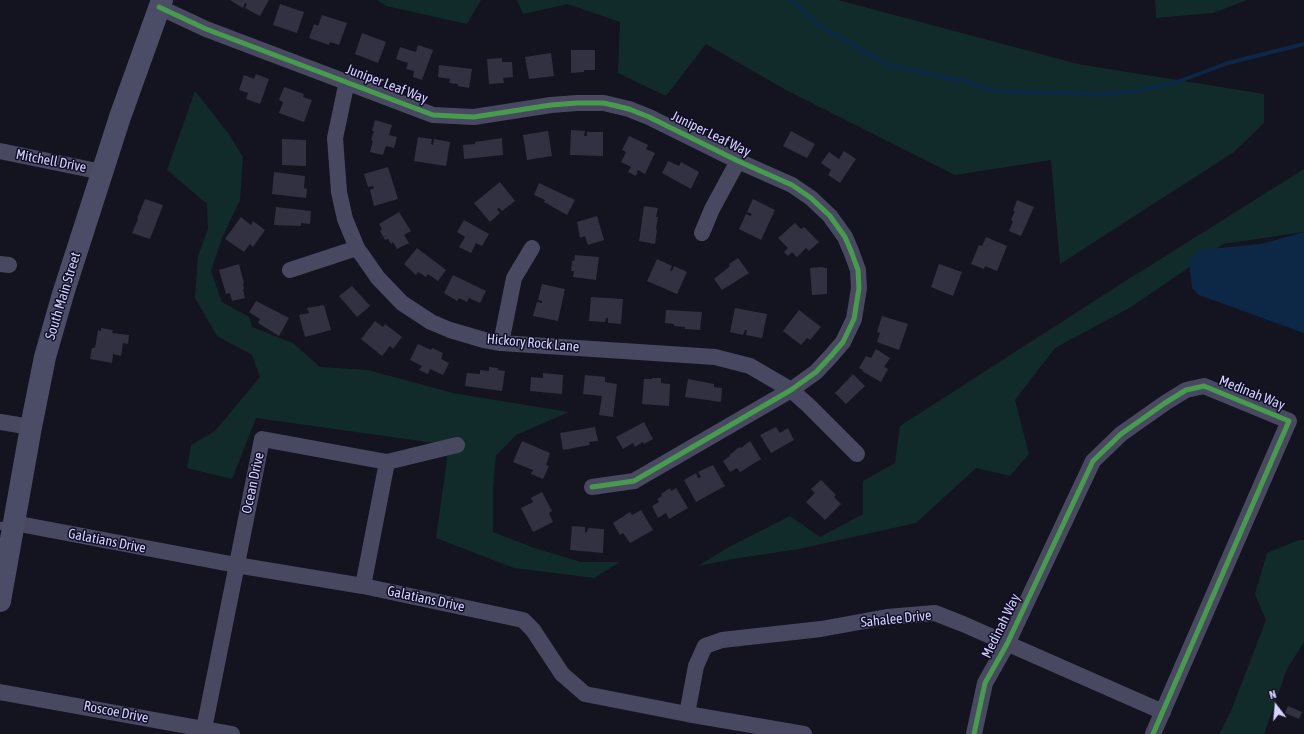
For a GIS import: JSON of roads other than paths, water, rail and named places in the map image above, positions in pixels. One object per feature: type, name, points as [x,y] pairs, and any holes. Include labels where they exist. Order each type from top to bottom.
[{"type":"main road","name":"South Main Street","points":[[0,601],[7,525],[31,427],[45,357],[63,294],[120,117],[161,3]]},
{"type":"street","name":"Juniper Leaf Way","points":[[161,3],[206,29],[433,115],[474,117],[551,105],[577,103],[604,103],[629,109],[649,117],[738,161],[792,185],[811,198],[830,216],[845,237],[852,251],[858,270],[858,301],[854,319],[843,342],[816,372],[791,390],[634,481],[592,487]]},
{"type":"street","name":"Hickory Rock Lane","points":[[347,82],[335,138],[339,192],[345,219],[357,248],[378,278],[402,303],[431,322],[450,330],[484,340],[501,343],[715,357],[750,366],[791,390],[857,454]]},
{"type":"street","name":"Mitchell Drive","points":[[0,151],[102,172]]},
{"type":"street","points":[[702,233],[712,209],[738,161]]},
{"type":"street","points":[[290,270],[357,248]]},
{"type":"street","points":[[501,343],[514,278],[532,248]]},
{"type":"street","name":"Medinah Way","points":[[974,734],[985,683],[1007,644],[1093,461],[1121,434],[1186,390],[1204,386],[1290,421],[1153,734]]},
{"type":"street","points":[[0,422],[31,427]]},
{"type":"street","name":"Ocean Drive","points":[[204,729],[262,438],[387,462]]},
{"type":"street","points":[[363,586],[387,462],[457,445]]},
{"type":"street","name":"Galatians Drive","points":[[7,525],[236,566],[363,586],[523,620],[533,630],[562,674],[585,694],[687,714],[804,734]]},
{"type":"street","name":"Sahalee Drive","points":[[687,714],[696,666],[705,646],[722,640],[821,629],[887,617],[935,613],[1163,712]]},
{"type":"street","name":"Roscoe Drive","points":[[0,692],[232,734]]},
{"type":"water","points":[[1304,232],[1304,333],[1199,295],[1192,288],[1189,260],[1199,250],[1261,244]]},
{"type":"waterway","points":[[791,0],[820,26],[888,65],[963,81],[996,91],[1108,94],[1138,91],[1177,82],[1228,63],[1304,44]]}]
